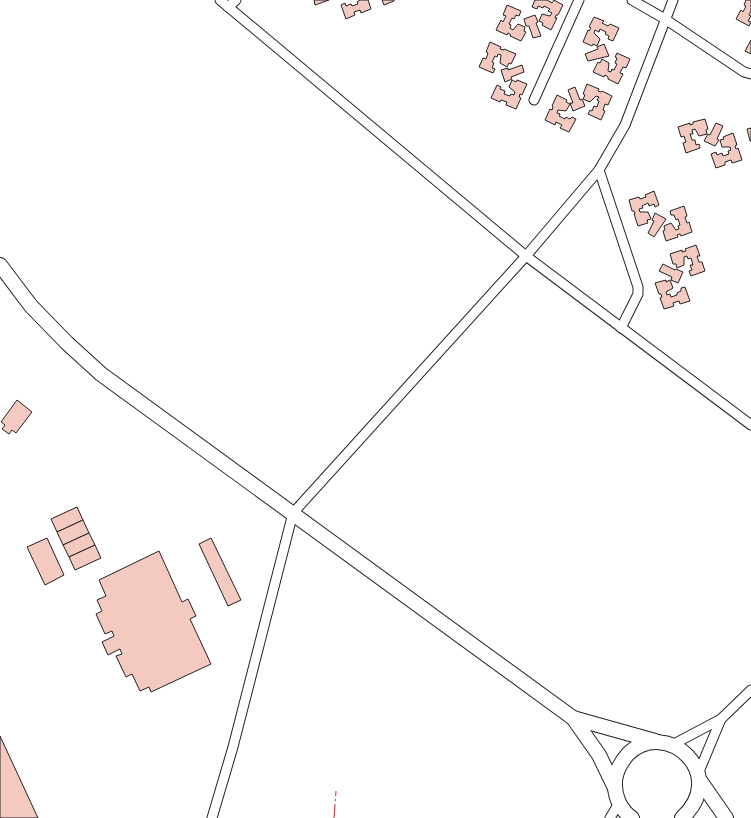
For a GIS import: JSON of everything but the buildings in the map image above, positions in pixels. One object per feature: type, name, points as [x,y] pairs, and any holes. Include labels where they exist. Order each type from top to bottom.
[{"type":"highway","points":[[0,265],[31,306],[67,343],[101,374],[573,718],[599,755],[615,788],[619,803],[632,818]]},
{"type":"highway","points":[[573,718],[665,744],[686,752],[694,762],[699,778],[726,818]]},
{"type":"highway","points":[[615,788],[616,773],[623,760],[633,750],[646,743],[665,744]]},
{"type":"highway","points":[[682,818],[691,810],[697,799],[699,778]]},
{"type":"street","points":[[220,0],[526,256],[751,425]]},
{"type":"street","points":[[228,7],[236,0]]},
{"type":"street","points":[[534,100],[579,0]]},
{"type":"street","points":[[632,0],[665,19],[744,72],[751,74]]},
{"type":"street","points":[[212,818],[235,739],[293,513],[526,256],[599,170],[625,125],[673,0]]},
{"type":"street","points":[[599,170],[638,287],[638,294],[621,328]]},
{"type":"street","points":[[665,744],[721,719],[751,690]]},
{"type":"street","points":[[699,778],[721,719]]},
{"type":"street","points":[[610,818],[619,803]]},
{"type":"power","points":[[334,818],[336,791]]}]
